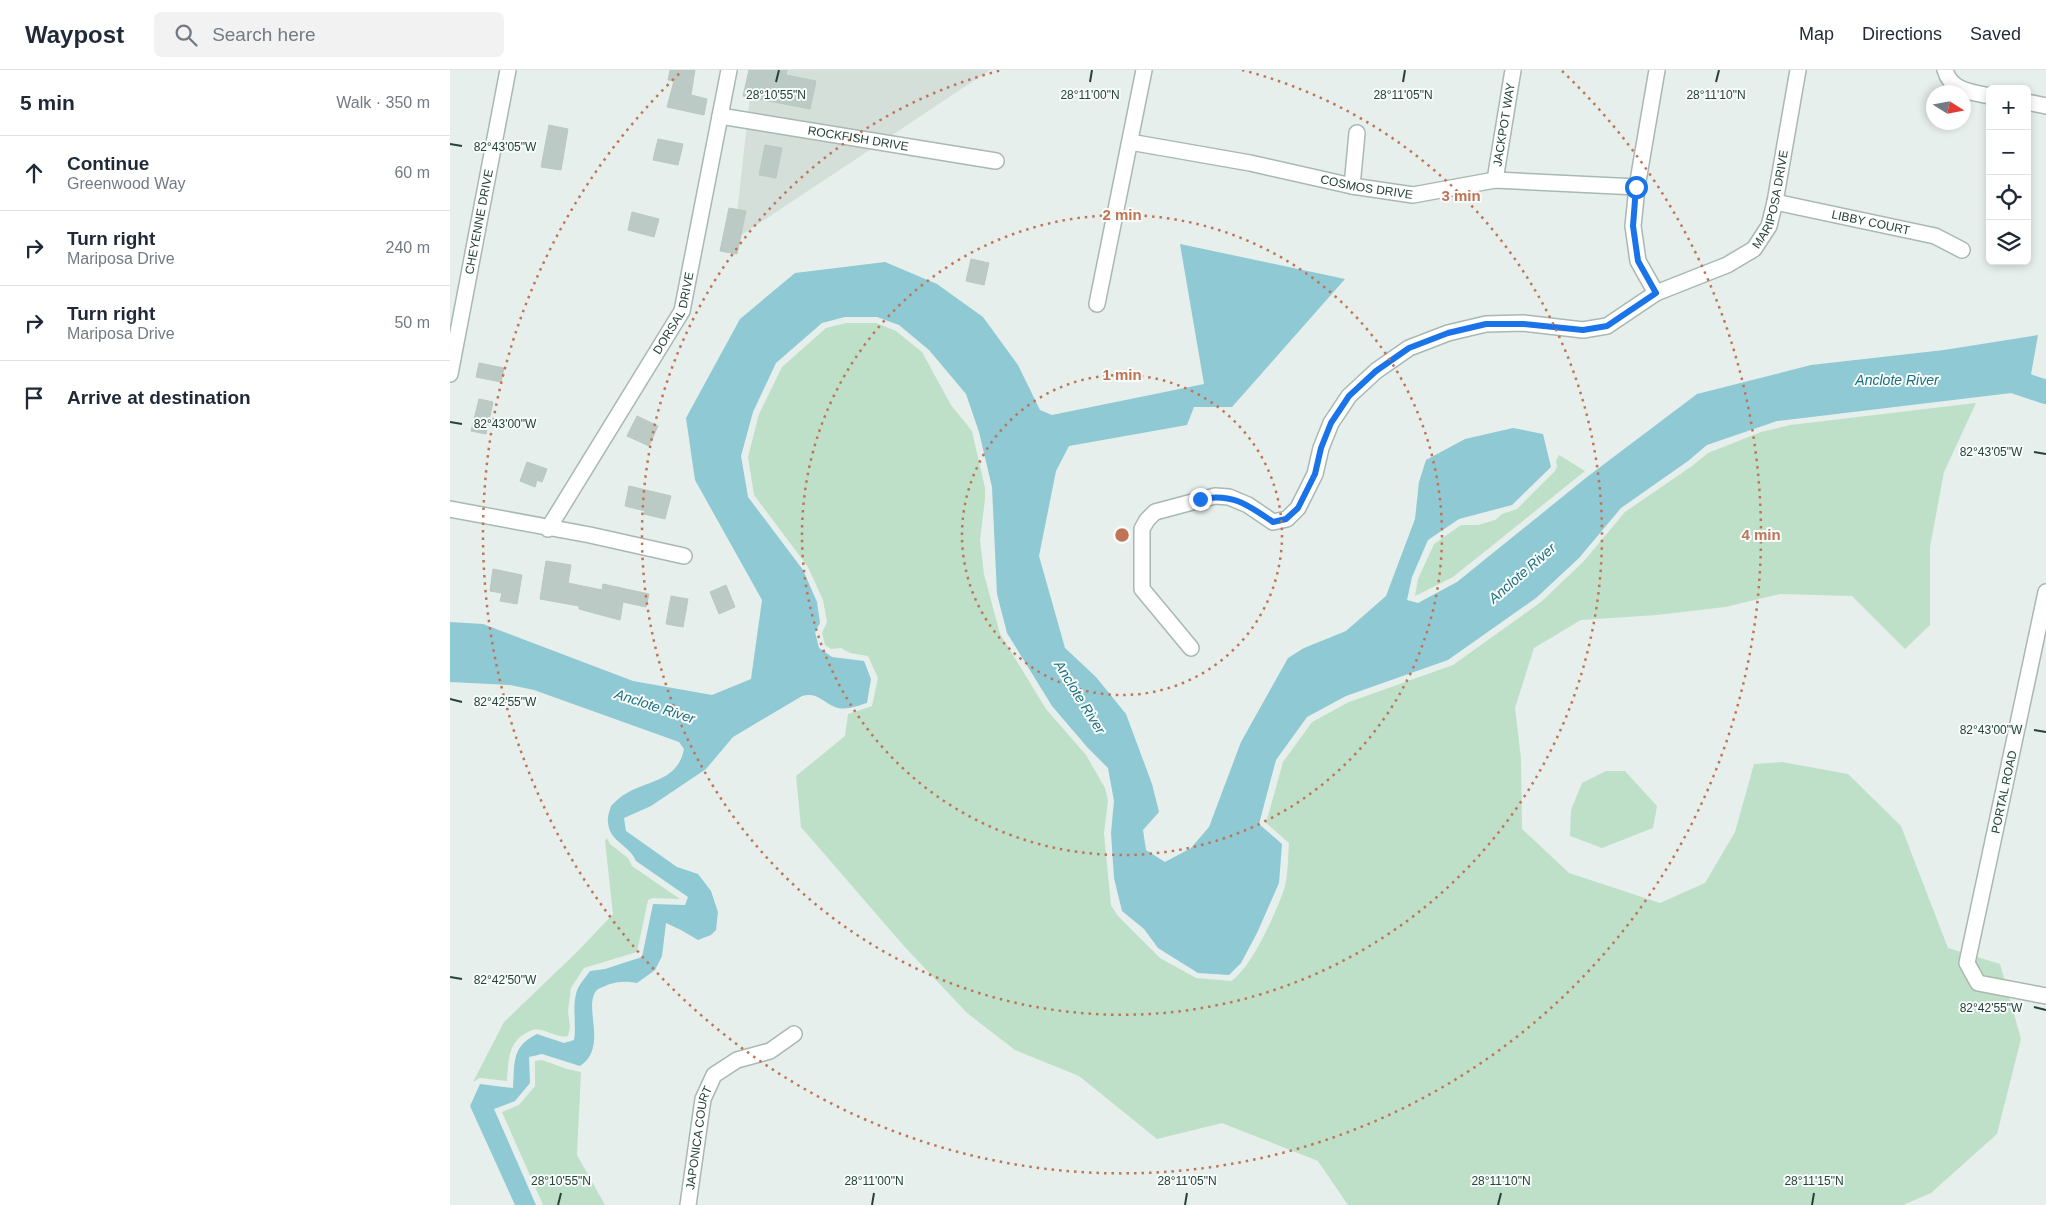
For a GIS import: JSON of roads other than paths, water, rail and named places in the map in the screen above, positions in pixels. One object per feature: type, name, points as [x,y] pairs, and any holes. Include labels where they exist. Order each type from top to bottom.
[{"type":"street","name":"CHEYENNE DRIVE","points":[[450,374],[508,70]]},
{"type":"street","name":"DORSAL DRIVE","points":[[548,528],[682,311],[729,70]]},
{"type":"street","points":[[1097,304],[1144,70]]},
{"type":"street","name":"JACKPOT WAY","points":[[1495,180],[1513,70]]},
{"type":"street","points":[[1656,293],[1638,261],[1633,226],[1636,187],[1657,70]]},
{"type":"street","name":"MARIPOSA DRIVE","points":[[1191,648],[1142,589],[1142,529],[1155,512],[1215,496],[1229,497],[1248,505],[1273,522],[1286,519],[1298,508],[1315,474],[1321,448],[1331,423],[1349,396],[1376,371],[1409,348],[1448,333],[1486,324],[1523,324],[1583,330],[1607,326],[1656,293],[1727,266],[1754,249],[1769,226],[1775,202],[1798,70]]},
{"type":"street","points":[[1945,70],[1948,80],[1957,88],[1986,95]]},
{"type":"street","points":[[2031,103],[2046,106]]},
{"type":"street","name":"ROCKFISH DRIVE","points":[[720,116],[996,161]]},
{"type":"street","points":[[1352,186],[1357,133]]},
{"type":"street","name":"COSMOS DRIVE","points":[[1130,142],[1250,163],[1352,186],[1412,195],[1495,180],[1636,187]]},
{"type":"street","name":"LIBBY COURT","points":[[1775,202],[1935,236],[1962,250]]},
{"type":"street","points":[[450,509],[590,535],[684,556]]},
{"type":"street","name":"PORTAL ROAD","points":[[2046,592],[1967,963],[1978,983],[2046,996]]},
{"type":"street","name":"JAPONICA COURT","points":[[688,1205],[703,1099],[714,1075],[737,1060],[770,1052],[794,1034]]},
{"type":"water","points":[[1180,244],[1345,279],[1232,407],[1194,407],[1187,425],[1069,446],[1056,471],[1039,556],[1065,648],[1096,677],[1126,714],[1152,784],[1159,812],[1143,830],[1146,850],[1165,862],[1191,848],[1209,827],[1241,742],[1288,658],[1304,648],[1346,631],[1386,596],[1415,519],[1419,482],[1426,460],[1465,439],[1513,428],[1543,434],[1551,467],[1512,505],[1459,519],[1428,540],[1412,577],[1407,600],[1418,603],[1457,582],[1587,477],[1697,394],[1811,365],[1944,350],[2038,335],[2028,391],[1777,421],[1707,445],[1688,461],[1621,508],[1579,558],[1536,598],[1448,660],[1346,696],[1307,717],[1276,760],[1259,824],[1282,844],[1279,883],[1257,933],[1241,963],[1229,975],[1198,973],[1158,948],[1144,929],[1122,911],[1114,878],[1111,833],[1114,801],[1108,768],[1052,706],[1007,633],[997,594],[992,487],[979,432],[966,394],[929,350],[899,325],[877,317],[845,317],[822,323],[776,363],[753,412],[741,456],[748,497],[803,570],[817,602],[820,623],[815,632],[819,648],[832,657],[864,661],[871,679],[867,703],[851,708],[839,708],[816,696],[802,696],[733,737],[706,769],[651,806],[624,818],[626,831],[677,867],[698,874],[711,891],[718,912],[716,930],[711,935],[698,940],[666,923],[662,956],[655,970],[637,983],[619,982],[597,990],[593,997],[592,1006],[593,1048],[588,1058],[580,1066],[542,1054],[529,1057],[530,1083],[515,1101],[494,1109],[536,1205],[515,1205],[470,1106],[480,1084],[513,1088],[516,1056],[523,1044],[529,1039],[537,1034],[564,1043],[574,1040],[576,994],[579,986],[590,971],[605,969],[642,957],[653,904],[685,905],[688,897],[636,861],[612,834],[609,829],[608,820],[611,806],[617,800],[627,793],[669,774],[681,760],[684,749],[679,742],[534,690],[510,685],[450,682],[450,622],[483,624],[633,681],[712,695],[751,679],[762,600],[695,480],[686,418],[740,319],[795,273],[885,262],[937,284],[983,317],[1018,365],[1040,410],[1052,415],[1204,384]]},
{"type":"waterway","name":"Anclote River","points":[[1998,376],[2046,392]]}]
